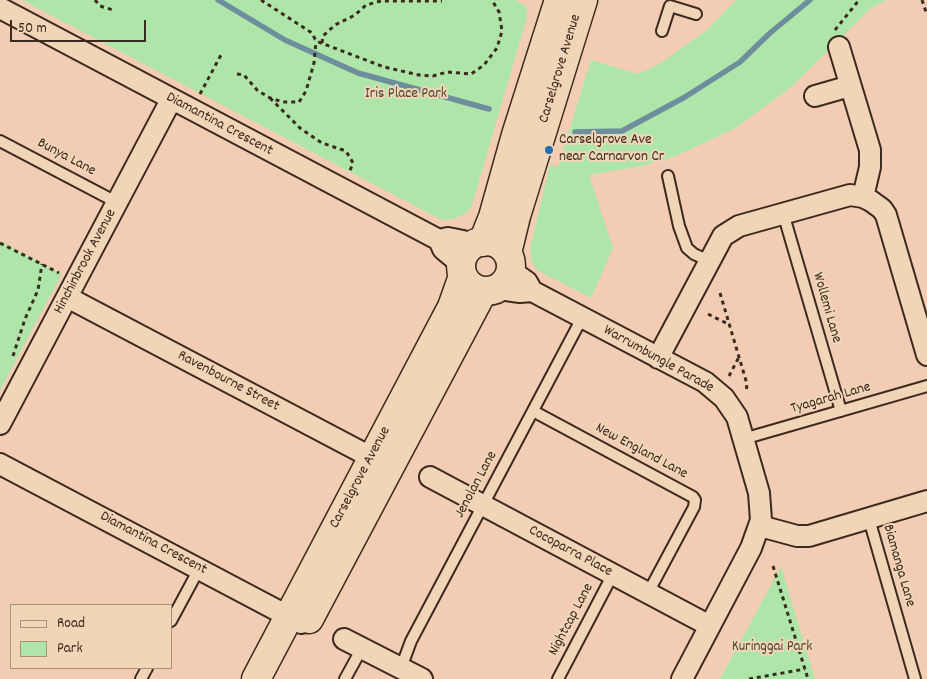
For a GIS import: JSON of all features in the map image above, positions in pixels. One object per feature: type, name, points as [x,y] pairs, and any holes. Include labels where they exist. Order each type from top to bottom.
[{"type":"street","name":"Carselgrove Avenue","points":[[485,266],[493,217],[516,135],[559,0]]},
{"type":"street","name":"Carselgrove Avenue","points":[[277,679],[298,621],[485,266],[516,216],[583,0]]},
{"type":"street","name":"Diamantina Crescent","points":[[0,8],[439,240],[442,249],[485,266]]},
{"type":"street","points":[[839,50],[870,150],[870,171],[863,197]]},
{"type":"street","points":[[815,96],[850,86]]},
{"type":"street","name":"Hinchinbrook Avenue","points":[[0,424],[67,287],[118,202],[172,100]]},
{"type":"street","points":[[658,358],[718,243],[731,230],[783,212],[850,195],[863,197],[878,204],[886,214],[927,355]]},
{"type":"street","name":"Warrumbungle Parade","points":[[485,266],[527,282],[532,291],[705,382],[724,398],[737,417],[760,498],[762,513],[760,526],[752,548],[682,679]]},
{"type":"street","name":"Ravenbourne Street","points":[[67,287],[381,462]]},
{"type":"street","name":"Diamantina Crescent","points":[[0,464],[298,621]]},
{"type":"street","name":"Cocoparra Place","points":[[430,478],[710,626]]},
{"type":"street","points":[[760,526],[797,536],[809,536],[927,501]]},
{"type":"street","name":"Carselgrove Avenue","points":[[256,679],[298,621]]},
{"type":"street","points":[[353,643],[422,679]]},
{"type":"lane","points":[[662,32],[672,3],[696,14]]},
{"type":"lane","name":"Bunya Lane","points":[[0,140],[118,202]]},
{"type":"lane","points":[[668,176],[679,226],[687,248],[694,254],[709,261]]},
{"type":"lane","name":"Wollemi Lane","points":[[783,212],[841,411]]},
{"type":"lane","name":"Jenolan Lane","points":[[401,668],[411,641],[582,318]]},
{"type":"lane","name":"Tyagarah Lane","points":[[743,439],[927,386]]},
{"type":"lane","name":"New England Lane","points":[[533,411],[693,497],[695,500],[694,506],[648,593]]},
{"type":"lane","name":"Biamanga Lane","points":[[869,519],[915,679]]},
{"type":"lane","points":[[172,620],[199,569]]},
{"type":"lane","name":"Nightcap Lane","points":[[558,679],[612,574]]},
{"type":"lane","points":[[345,679],[353,643]]},
{"type":"path","points":[[95,0],[100,6],[113,10]]},
{"type":"path","points":[[261,0],[312,33],[316,41],[314,63],[306,91],[299,102],[283,102],[270,98]]},
{"type":"path","points":[[316,41],[374,64],[419,74],[433,76],[447,72],[471,74],[484,65],[497,48],[502,30],[499,12],[492,0]]},
{"type":"path","points":[[839,50],[832,33],[859,0]]},
{"type":"path","points":[[922,0],[927,15]]},
{"type":"path","points":[[322,43],[323,36],[335,25],[354,15],[366,5],[379,1],[442,1]]},
{"type":"path","points":[[197,99],[221,55]]},
{"type":"path","points":[[237,74],[244,75],[257,90],[270,98],[300,128],[322,143],[346,151],[353,163],[342,190]]},
{"type":"path","points":[[0,243],[42,264],[67,287]]},
{"type":"path","points":[[10,362],[25,319],[38,290],[42,264]]},
{"type":"path","points":[[720,293],[747,384],[746,392]]},
{"type":"path","points":[[708,314],[729,324]]},
{"type":"path","points":[[729,376],[739,357]]},
{"type":"path","points":[[773,566],[808,679]]},
{"type":"path","points":[[749,679],[805,669]]},
{"type":"green space","name":"Iris Place Park","points":[[22,0],[515,0],[526,6],[527,17],[471,208],[462,216],[442,220]]},
{"type":"green space","points":[[736,0],[887,0],[871,8],[790,88],[734,129],[678,155],[643,166],[589,175],[613,248],[591,298],[537,270],[532,262],[530,248],[550,165],[558,167],[591,60],[638,74],[661,63],[707,30]]},
{"type":"green space","points":[[0,241],[62,274],[0,390]]},
{"type":"green space","name":"Kuringgai Park","points":[[781,567],[815,679],[720,679]]},
{"type":"waterway","points":[[218,0],[285,40],[358,73],[489,109]]},
{"type":"waterway","points":[[575,132],[622,131],[685,97],[740,62],[770,33],[810,0]]},
{"type":"place","name":"Carselgrove Ave near Carnarvon Cr","points":[[549,150]]}]
